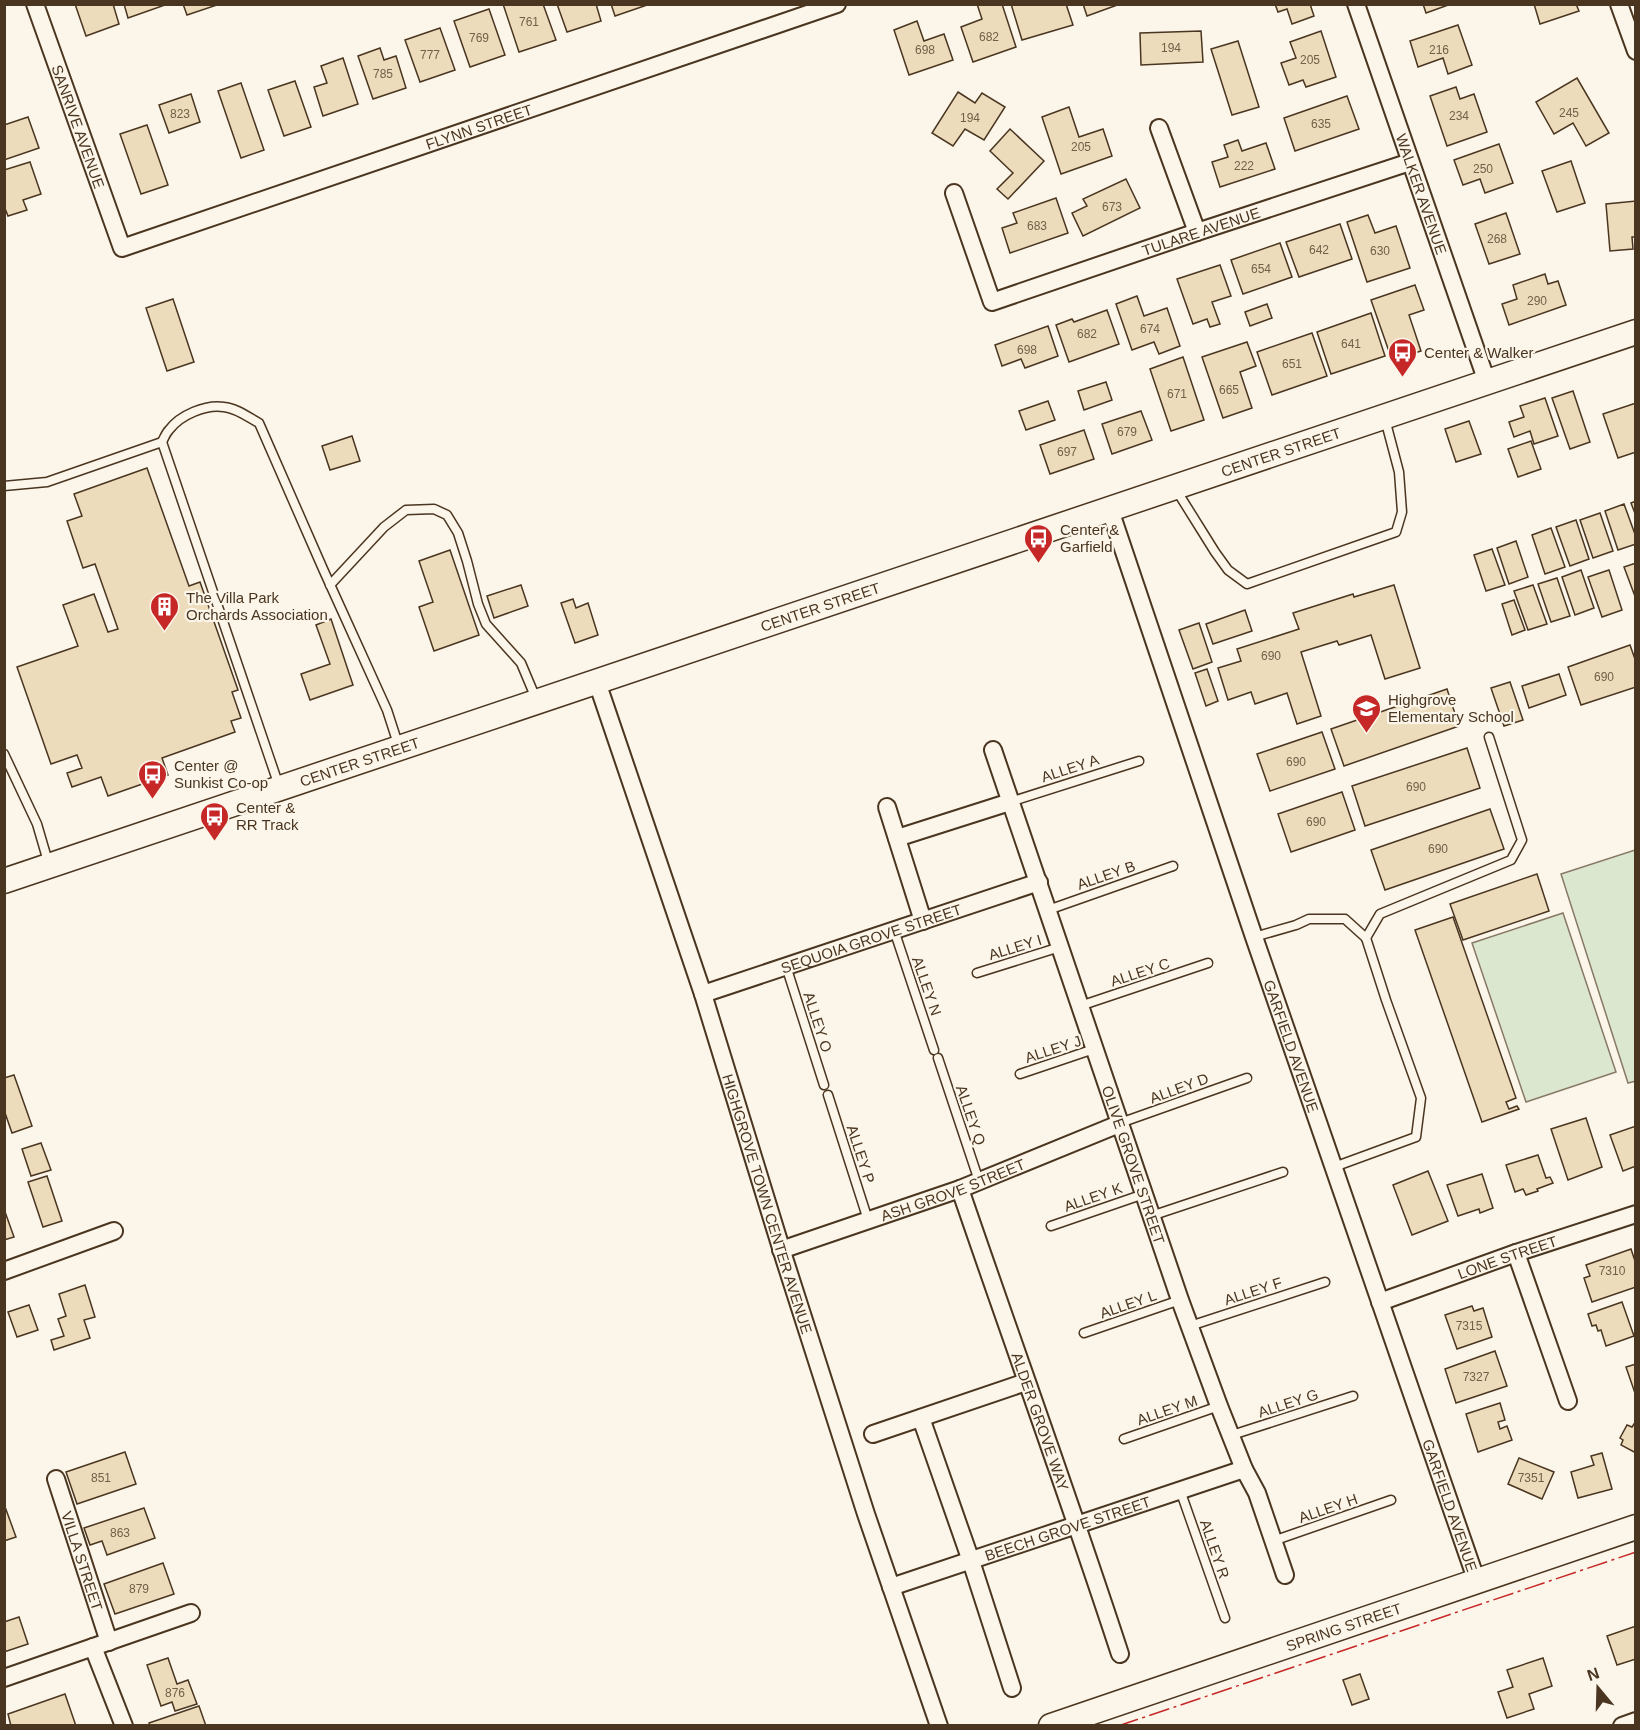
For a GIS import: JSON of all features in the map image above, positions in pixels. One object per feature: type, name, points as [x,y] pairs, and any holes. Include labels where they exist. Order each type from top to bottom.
[{"type":"main road","name":"CENTER STREET","points":[[4,881],[1635,332]]},
{"type":"main road","name":"SPRING STREET","points":[[1051,1725],[1635,1527]]},
{"type":"street","name":"SANRIVE AVENUE","points":[[35,4],[122,248]]},
{"type":"street","name":"FLYNN STREET","points":[[122,248],[837,4]]},
{"type":"street","name":"WALKER AVENUE","points":[[1356,4],[1487,382]]},
{"type":"street","points":[[1619,4],[1635,51]]},
{"type":"street","points":[[1160,128],[1197,232]]},
{"type":"street","name":"TULARE AVENUE","points":[[954,192],[992,302],[1410,162]]},
{"type":"street","name":"GARFIELD AVENUE","points":[[1110,510],[1254,937],[1477,1582]]},
{"type":"street","name":"HIGHGROVE TOWN CENTER AVENUE","points":[[597,682],[703,994],[781,1250],[891,1587],[939,1725]]},
{"type":"street","name":"OLIVE GROVE STREET","points":[[993,750],[1180,1300],[1244,1469],[1257,1493],[1285,1575]]},
{"type":"street","points":[[897,838],[1010,801]]},
{"type":"street","points":[[887,807],[923,921]]},
{"type":"street","name":"SEQUOIA GROVE STREET","points":[[703,994],[1039,882]]},
{"type":"street","name":"ASH GROVE STREET","points":[[781,1250],[960,1189],[1119,1124]]},
{"type":"street","name":"ALDER GROVE WAY","points":[[960,1189],[1120,1653]]},
{"type":"street","name":"LONE STREET","points":[[1380,1302],[1516,1253],[1635,1214]]},
{"type":"street","points":[[4,1271],[114,1231]]},
{"type":"street","points":[[1516,1253],[1568,1401]]},
{"type":"street","points":[[873,1434],[1026,1382]]},
{"type":"street","points":[[921,1418],[972,1561],[1012,1688]]},
{"type":"street","name":"BEECH GROVE STREET","points":[[891,1587],[1244,1469]]},
{"type":"street","name":"VILLA STREET","points":[[56,1479],[124,1725]]},
{"type":"street","points":[[4,1678],[190,1613]]},
{"type":"street","points":[[1622,1725],[1635,1721]]},
{"type":"lane","points":[[4,486],[47,482],[162,442],[170,429],[184,416],[205,408],[224,406],[259,423],[381,698],[399,748]]},
{"type":"lane","points":[[1174,488],[1221,561],[1228,570],[1247,584],[1396,532],[1402,512],[1399,472],[1384,417]]},
{"type":"lane","points":[[162,442],[280,788]]},
{"type":"lane","points":[[330,585],[384,526],[406,510],[434,509],[447,515],[458,533],[486,624],[521,663],[537,702]]},
{"type":"lane","points":[[1366,938],[1380,914],[1511,860],[1522,840],[1489,737]]},
{"type":"lane","points":[[4,754],[37,824],[49,866]]},
{"type":"lane","name":"ALLEY A","points":[[1010,801],[1139,761]]},
{"type":"lane","name":"ALLEY B","points":[[1048,910],[1173,866]]},
{"type":"lane","points":[[1254,937],[1310,919],[1345,919],[1366,938],[1421,1098],[1416,1137],[1334,1167]]},
{"type":"lane","name":"ALLEY N","points":[[894,930],[936,1054]]},
{"type":"lane","name":"ALLEY I","points":[[977,973],[1060,947]]},
{"type":"lane","name":"ALLEY C","points":[[1080,1006],[1208,963]]},
{"type":"lane","name":"ALLEY O","points":[[786,966],[824,1085]]},
{"type":"lane","name":"ALLEY J","points":[[1020,1074],[1094,1049]]},
{"type":"lane","name":"ALLEY Q","points":[[936,1054],[979,1181]]},
{"type":"lane","name":"ALLEY D","points":[[1119,1124],[1247,1078]]},
{"type":"lane","name":"ALLEY P","points":[[828,1095],[868,1220]]},
{"type":"lane","points":[[1151,1216],[1283,1172]]},
{"type":"lane","name":"ALLEY K","points":[[1051,1226],[1144,1194]]},
{"type":"lane","name":"ALLEY F","points":[[1190,1326],[1326,1282]]},
{"type":"lane","name":"ALLEY L","points":[[1084,1333],[1180,1300]]},
{"type":"lane","name":"ALLEY G","points":[[1232,1436],[1353,1396]]},
{"type":"lane","name":"ALLEY M","points":[[1124,1439],[1219,1406]]},
{"type":"lane","name":"ALLEY R","points":[[1180,1490],[1225,1618]]},
{"type":"lane","name":"ALLEY H","points":[[1273,1541],[1391,1500]]},
{"type":"green space","points":[[1635,850],[1636,1081],[1628,1083],[1561,874]]},
{"type":"green space","points":[[1563,913],[1616,1072],[1526,1102],[1472,943]]},
{"type":"building","points":[[75,4],[113,4],[119,24],[86,36]]},
{"type":"building","points":[[124,4],[165,4],[165,5],[128,18]]},
{"type":"building","points":[[183,4],[216,4],[217,5],[187,15]]},
{"type":"building","points":[[503,4],[543,4],[556,40],[519,52]]},
{"type":"building","points":[[557,4],[596,4],[601,21],[567,32]]},
{"type":"building","points":[[611,4],[650,4],[615,16]]},
{"type":"building","points":[[977,4],[1002,4],[1016,47],[973,62],[961,27],[982,19]]},
{"type":"building","points":[[1011,4],[1066,4],[1073,25],[1022,40]]},
{"type":"building","points":[[1083,4],[1120,4],[1087,16]]},
{"type":"building","points":[[1275,4],[1310,4],[1314,16],[1292,24],[1287,9],[1278,12]]},
{"type":"building","points":[[1423,4],[1451,4],[1426,13]]},
{"type":"building","points":[[1534,4],[1576,4],[1579,11],[1540,24]]},
{"type":"building","points":[[489,9],[505,55],[470,67],[454,21]]},
{"type":"building","points":[[917,21],[924,41],[944,34],[953,60],[909,75],[894,30]]},
{"type":"building","points":[[1458,25],[1472,65],[1448,74],[1443,58],[1418,67],[1410,41]]},
{"type":"building","points":[[440,28],[455,70],[420,82],[405,40]]},
{"type":"building","points":[[1201,31],[1203,62],[1141,65],[1140,33]]},
{"type":"building","points":[[1321,31],[1336,77],[1306,87],[1303,80],[1289,85],[1281,63],[1296,58],[1290,42]]},
{"type":"building","points":[[1238,41],[1259,107],[1232,115],[1211,49]]},
{"type":"building","points":[[380,48],[384,60],[396,56],[406,88],[373,99],[358,56]]},
{"type":"building","points":[[343,58],[358,104],[323,116],[314,87],[327,83],[321,66]]},
{"type":"building","points":[[1577,78],[1609,133],[1586,146],[1573,123],[1554,134],[1536,102]]},
{"type":"building","points":[[295,81],[311,127],[284,136],[268,90]]},
{"type":"building","points":[[241,83],[264,150],[241,158],[218,91]]},
{"type":"building","points":[[1456,87],[1460,99],[1474,94],[1487,132],[1447,146],[1430,96]]},
{"type":"building","points":[[958,92],[975,103],[982,93],[1005,107],[984,140],[965,129],[953,146],[932,133]]},
{"type":"building","points":[[191,94],[200,122],[169,133],[159,105]]},
{"type":"building","points":[[1347,96],[1359,129],[1295,151],[1284,118]]},
{"type":"building","points":[[1069,107],[1079,137],[1103,129],[1112,156],[1061,174],[1042,117]]},
{"type":"building","points":[[28,117],[39,148],[4,160],[4,125]]},
{"type":"building","points":[[147,125],[168,185],[141,194],[120,134]]},
{"type":"building","points":[[1010,129],[1044,161],[1008,199],[997,189],[1013,173],[990,151]]},
{"type":"building","points":[[1238,140],[1242,151],[1266,143],[1275,169],[1220,187],[1212,162],[1228,157],[1224,145]]},
{"type":"building","points":[[1499,144],[1513,183],[1485,193],[1480,179],[1463,185],[1454,160]]},
{"type":"building","points":[[1571,161],[1585,203],[1557,212],[1542,171]]},
{"type":"building","points":[[30,162],[41,194],[23,200],[27,210],[8,216],[4,206],[4,170]]},
{"type":"building","points":[[1126,179],[1140,208],[1083,236],[1072,213],[1087,206],[1083,199]]},
{"type":"building","points":[[1056,198],[1068,233],[1010,253],[1002,228],[1017,223],[1013,213]]},
{"type":"building","points":[[1636,201],[1636,237],[1632,237],[1633,249],[1610,251],[1606,204]]},
{"type":"building","points":[[1506,213],[1520,254],[1489,264],[1475,224]]},
{"type":"building","points":[[1368,215],[1375,233],[1396,226],[1410,268],[1367,282],[1347,222]]},
{"type":"building","points":[[1340,224],[1352,259],[1299,277],[1286,242]]},
{"type":"building","points":[[1280,243],[1292,277],[1243,294],[1231,260]]},
{"type":"building","points":[[1220,265],[1231,296],[1212,302],[1220,324],[1210,327],[1207,319],[1193,324],[1177,279]]},
{"type":"building","points":[[1545,274],[1548,284],[1558,281],[1566,305],[1509,325],[1502,304],[1517,299],[1513,285]]},
{"type":"building","points":[[1415,285],[1424,310],[1409,315],[1421,351],[1392,360],[1371,300]]},
{"type":"building","points":[[1137,296],[1144,316],[1167,308],[1180,346],[1159,354],[1154,342],[1132,350],[1116,304]]},
{"type":"building","points":[[173,299],[194,362],[167,371],[146,308]]},
{"type":"building","points":[[1267,304],[1272,318],[1250,326],[1245,312]]},
{"type":"building","points":[[1107,310],[1119,344],[1069,362],[1056,325],[1072,319],[1074,322]]},
{"type":"building","points":[[1371,313],[1385,356],[1331,374],[1317,332]]},
{"type":"building","points":[[1048,326],[1058,356],[1025,368],[1021,359],[1002,366],[995,345]]},
{"type":"building","points":[[1312,333],[1327,376],[1272,395],[1257,352]]},
{"type":"building","points":[[1247,342],[1256,366],[1240,372],[1252,408],[1223,418],[1202,357]]},
{"type":"building","points":[[1183,357],[1204,420],[1171,431],[1150,369]]},
{"type":"building","points":[[1106,382],[1112,400],[1084,410],[1078,391]]},
{"type":"building","points":[[1573,391],[1590,442],[1570,449],[1552,398]]},
{"type":"building","points":[[1545,398],[1558,436],[1534,444],[1530,431],[1514,437],[1509,422],[1524,417],[1520,406]]},
{"type":"building","points":[[1048,401],[1055,420],[1026,430],[1019,411]]},
{"type":"building","points":[[1636,403],[1636,452],[1618,458],[1603,414]]},
{"type":"building","points":[[1141,411],[1152,440],[1112,454],[1102,424]]},
{"type":"building","points":[[1469,421],[1481,454],[1456,462],[1445,429]]},
{"type":"building","points":[[1084,430],[1094,459],[1050,474],[1040,445]]},
{"type":"building","points":[[352,436],[360,461],[330,470],[322,446]]},
{"type":"building","points":[[1531,441],[1541,469],[1518,477],[1508,449]]},
{"type":"building","name":"The Villa Park Orchards Association","points":[[147,468],[189,586],[200,582],[238,690],[232,692],[241,718],[231,721],[235,732],[162,758],[168,775],[108,796],[101,777],[72,787],[67,773],[82,768],[77,755],[51,764],[17,667],[78,646],[63,605],[94,594],[108,632],[118,629],[95,564],[83,568],[67,521],[82,516],[74,494]]},
{"type":"building","points":[[1636,501],[1636,516],[1631,503]]},
{"type":"building","points":[[1624,504],[1636,537],[1636,544],[1618,550],[1605,511]]},
{"type":"building","points":[[1600,513],[1613,551],[1593,558],[1580,520]]},
{"type":"building","points":[[1576,520],[1589,559],[1570,566],[1556,527]]},
{"type":"building","points":[[1551,528],[1565,567],[1545,574],[1532,535]]},
{"type":"building","points":[[1516,541],[1528,577],[1509,584],[1497,548]]},
{"type":"building","points":[[1492,549],[1505,585],[1486,591],[1474,555]]},
{"type":"building","points":[[450,550],[479,635],[434,651],[419,607],[433,602],[419,561]]},
{"type":"building","points":[[1636,563],[1636,599],[1624,567]]},
{"type":"building","points":[[1581,570],[1594,608],[1575,615],[1562,577]]},
{"type":"building","points":[[1609,570],[1622,610],[1602,617],[1588,577]]},
{"type":"building","points":[[1557,578],[1570,616],[1551,622],[1538,584]]},
{"type":"building","points":[[521,585],[528,606],[494,618],[487,596]]},
{"type":"building","name":"Highgrove Elementary School","points":[[1394,585],[1420,668],[1385,679],[1371,635],[1339,645],[1337,641],[1301,652],[1321,716],[1297,724],[1287,693],[1255,704],[1251,692],[1228,700],[1218,668],[1241,661],[1237,649],[1299,629],[1293,613],[1353,594],[1354,597]]},
{"type":"building","points":[[1533,585],[1547,624],[1528,630],[1514,591]]},
{"type":"building","points":[[573,599],[576,608],[588,603],[598,635],[575,643],[561,603]]},
{"type":"building","points":[[1514,600],[1525,630],[1512,635],[1502,604]]},
{"type":"building","points":[[1245,610],[1252,631],[1213,644],[1206,624]]},
{"type":"building","points":[[331,619],[353,685],[310,700],[301,674],[330,664],[316,625]]},
{"type":"building","points":[[1199,623],[1212,662],[1193,669],[1179,630]]},
{"type":"building","points":[[1630,645],[1636,662],[1636,687],[1581,705],[1568,667]]},
{"type":"building","points":[[1207,669],[1218,701],[1206,706],[1195,673]]},
{"type":"building","name":"Highgrove Elementary School","points":[[1559,674],[1566,695],[1529,708],[1522,686]]},
{"type":"building","name":"Highgrove Elementary School","points":[[1510,682],[1523,720],[1504,726],[1491,688]]},
{"type":"building","name":"Highgrove Elementary School","points":[[1447,689],[1459,726],[1344,766],[1331,729]]},
{"type":"building","points":[[1322,732],[1335,769],[1270,791],[1257,754]]},
{"type":"building","name":"Highgrove Elementary School","points":[[1467,748],[1480,788],[1365,826],[1352,786]]},
{"type":"building","points":[[1342,792],[1355,830],[1291,852],[1278,814]]},
{"type":"building","points":[[1490,809],[1504,849],[1385,890],[1371,850]]},
{"type":"building","points":[[1537,874],[1549,911],[1463,940],[1450,904]]},
{"type":"building","points":[[1453,917],[1516,1098],[1506,1102],[1509,1109],[1517,1106],[1519,1109],[1482,1122],[1415,930]]},
{"type":"building","points":[[14,1075],[32,1126],[12,1133],[4,1110],[4,1078]]},
{"type":"building","points":[[1586,1118],[1602,1167],[1568,1180],[1551,1129]]},
{"type":"building","points":[[1636,1126],[1636,1166],[1623,1171],[1610,1135]]},
{"type":"building","points":[[41,1143],[51,1170],[31,1176],[22,1149]]},
{"type":"building","points":[[1538,1155],[1546,1178],[1550,1177],[1553,1183],[1526,1195],[1523,1189],[1515,1192],[1506,1165]]},
{"type":"building","points":[[1428,1171],[1448,1221],[1412,1235],[1393,1185]]},
{"type":"building","points":[[1482,1174],[1493,1208],[1480,1213],[1479,1209],[1458,1216],[1447,1185]]},
{"type":"building","points":[[47,1176],[62,1221],[43,1227],[28,1182]]},
{"type":"building","points":[[4,1209],[14,1237],[4,1240]]},
{"type":"building","points":[[1631,1249],[1636,1264],[1636,1287],[1592,1302],[1584,1278],[1590,1276],[1586,1265]]},
{"type":"building","points":[[85,1285],[95,1317],[84,1320],[90,1338],[54,1350],[51,1340],[64,1336],[58,1319],[66,1316],[59,1294]]},
{"type":"building","points":[[1622,1302],[1634,1336],[1606,1346],[1601,1330],[1598,1331],[1596,1325],[1592,1326],[1588,1314]]},
{"type":"building","points":[[29,1305],[38,1330],[17,1337],[8,1312]]},
{"type":"building","points":[[1472,1306],[1474,1311],[1483,1308],[1492,1337],[1457,1349],[1445,1315]]},
{"type":"building","points":[[1495,1351],[1507,1386],[1456,1403],[1445,1369]]},
{"type":"building","points":[[1636,1364],[1636,1396],[1626,1367]]},
{"type":"building","points":[[1500,1403],[1505,1420],[1498,1422],[1500,1429],[1507,1426],[1512,1440],[1478,1452],[1466,1414]]},
{"type":"building","points":[[1636,1421],[1636,1453],[1621,1445],[1623,1440],[1620,1438],[1627,1425],[1632,1427]]},
{"type":"building","points":[[125,1452],[136,1484],[77,1504],[66,1472]]},
{"type":"building","points":[[1602,1453],[1612,1489],[1578,1498],[1571,1472],[1594,1465],[1591,1456]]},
{"type":"building","points":[[1519,1458],[1554,1472],[1542,1499],[1508,1484]]},
{"type":"building","points":[[4,1504],[16,1537],[4,1541]]},
{"type":"building","points":[[144,1508],[155,1538],[107,1555],[102,1541],[90,1545],[84,1528]]},
{"type":"building","points":[[163,1563],[174,1594],[115,1614],[104,1584]]},
{"type":"building","points":[[19,1617],[28,1644],[4,1652],[4,1622]]},
{"type":"building","points":[[1636,1626],[1636,1659],[1617,1665],[1607,1636]]},
{"type":"building","points":[[168,1658],[177,1684],[188,1680],[197,1704],[175,1711],[172,1702],[161,1706],[147,1665]]},
{"type":"building","points":[[1543,1658],[1552,1686],[1529,1694],[1534,1709],[1507,1718],[1498,1692],[1513,1687],[1507,1670]]},
{"type":"building","points":[[1360,1674],[1369,1699],[1352,1705],[1343,1680]]},
{"type":"building","points":[[65,1694],[76,1726],[11,1726],[8,1714]]},
{"type":"building","points":[[199,1706],[206,1726],[150,1726],[149,1723]]},
{"type":"power","points":[[1118,1726],[1636,1552]]},
{"type":"place","name":"Center & Walker","points":[[1403,378]]},
{"type":"place","name":"Center & Garfield","points":[[1039,564]]},
{"type":"place","name":"The Villa Park Orchards Association","points":[[165,632]]},
{"type":"place","name":"Highgrove Elementary School","points":[[1367,734]]},
{"type":"place","name":"Center @ Sunkist Co-op","points":[[153,800]]},
{"type":"place","name":"Center & RR Track","points":[[215,842]]}]
